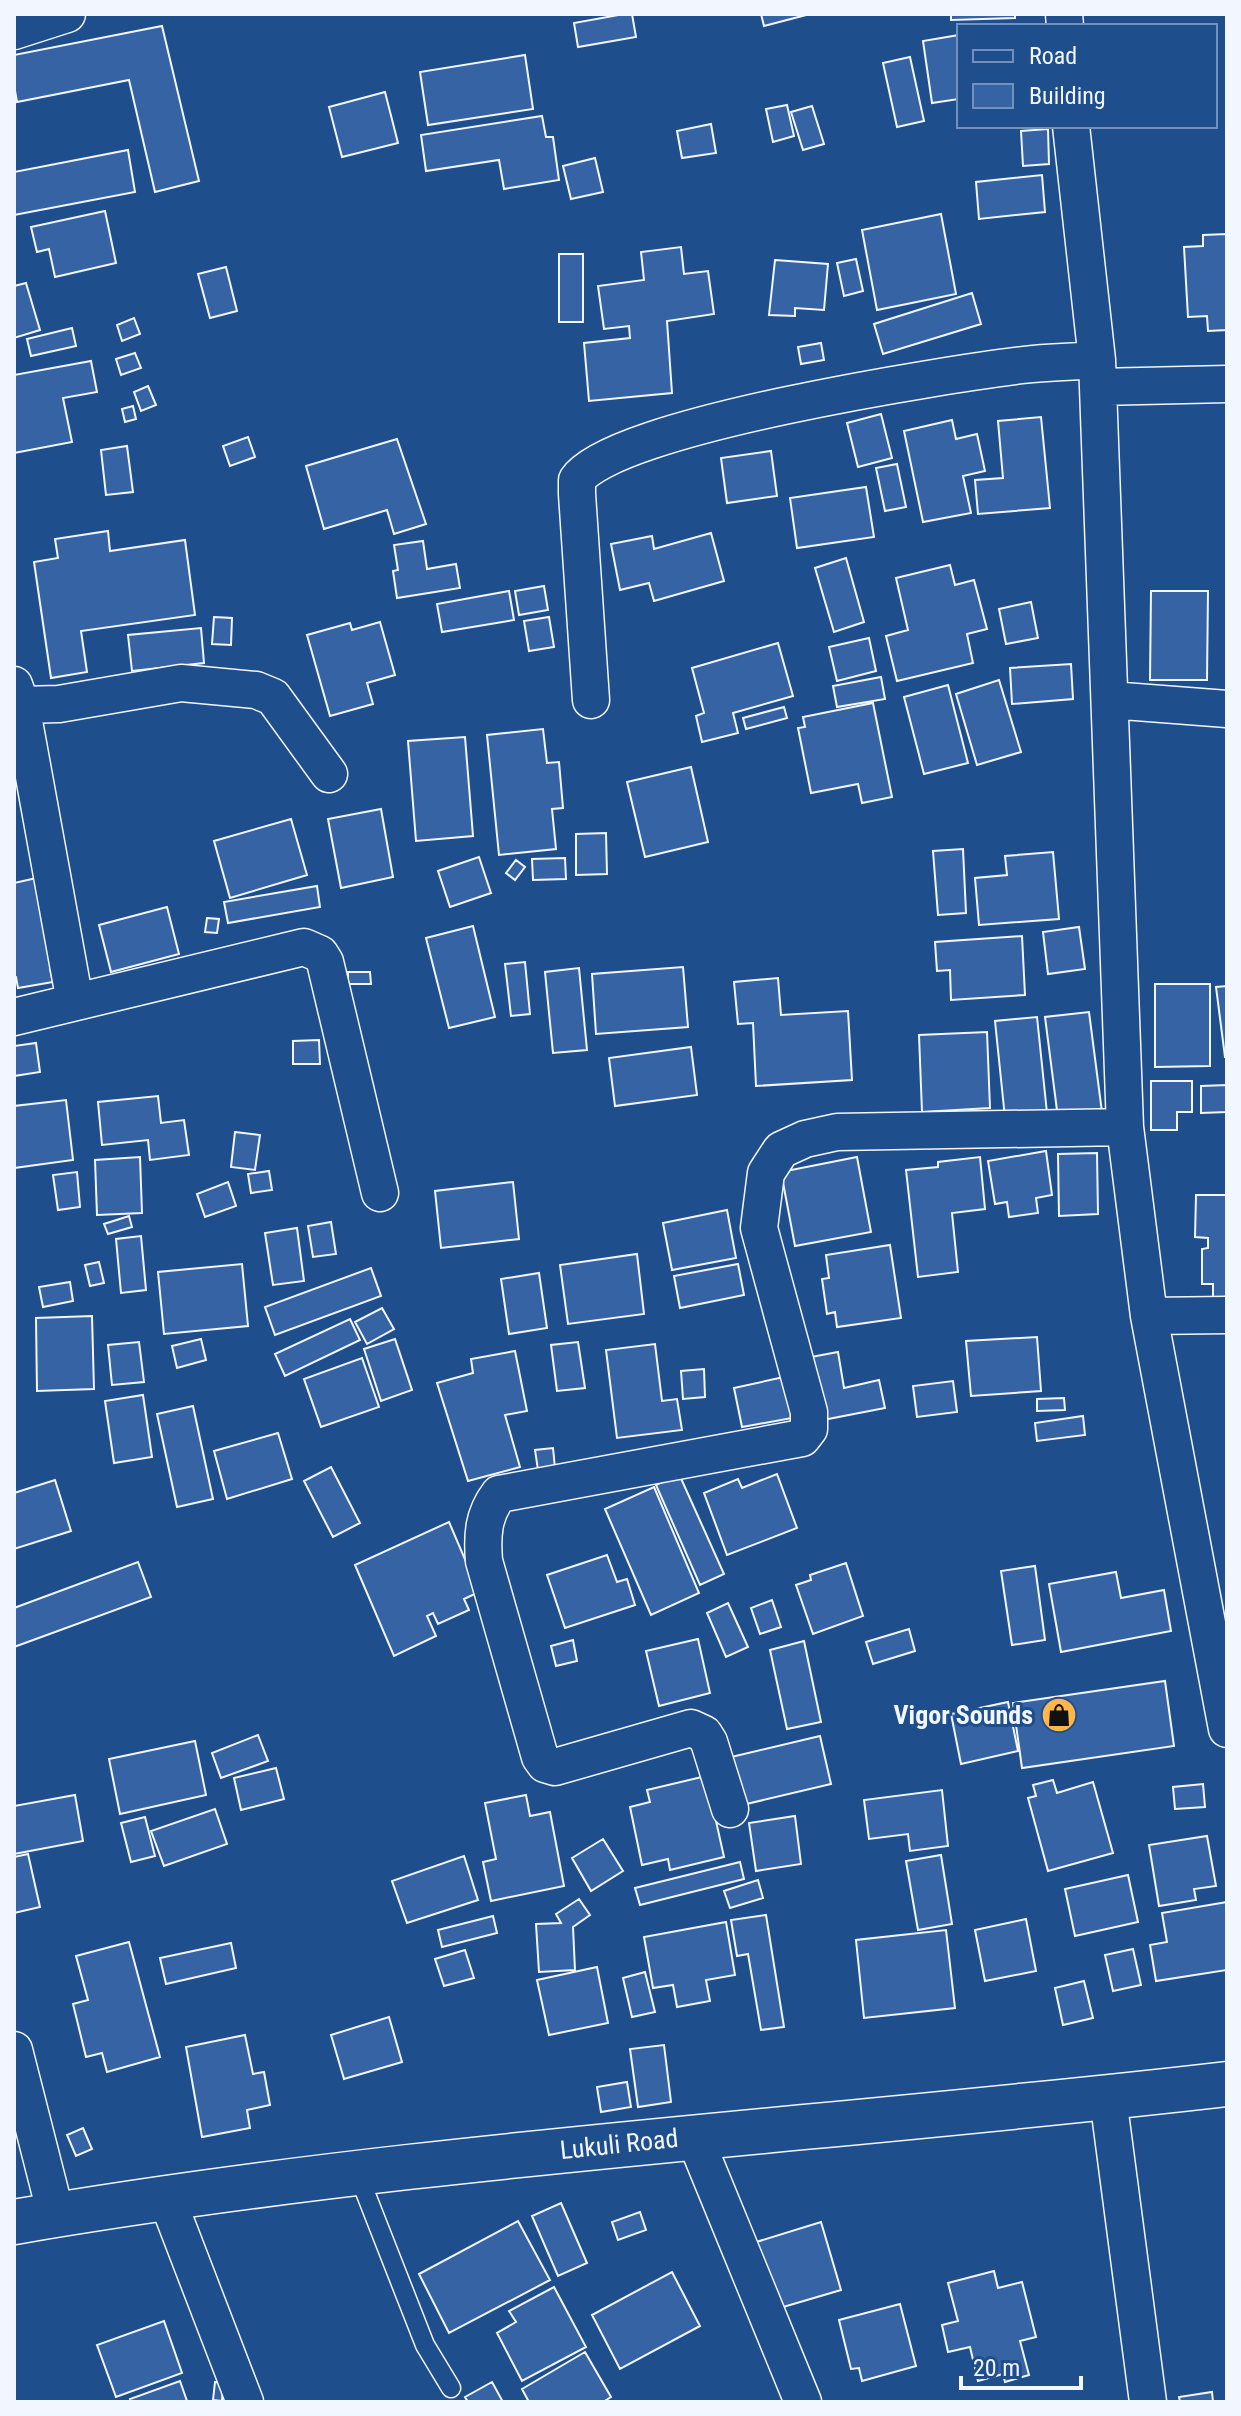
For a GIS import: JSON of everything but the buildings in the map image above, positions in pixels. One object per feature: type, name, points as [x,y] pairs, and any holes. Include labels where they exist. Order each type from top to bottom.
[{"type":"street","points":[[14,31],[67,14]]},
{"type":"street","points":[[1071,128],[1097,374],[1125,1127],[1149,1316],[1226,1722]]},
{"type":"street","points":[[591,700],[577,480],[587,468],[600,460],[652,439],[805,400],[1024,365],[1227,384]]},
{"type":"street","points":[[75,1002],[18,695],[59,704],[181,683],[256,690],[273,697],[329,774]]},
{"type":"street","points":[[1110,700],[1227,709]]},
{"type":"street","points":[[14,1017],[304,947],[320,954],[325,962],[380,1193]]},
{"type":"street","points":[[730,1809],[709,1742],[698,1729],[691,1728],[555,1767],[545,1764],[540,1757],[484,1561],[482,1538],[488,1507],[499,1494],[802,1438],[809,1429],[809,1412],[759,1228],[766,1173],[781,1150],[805,1139],[837,1132],[1125,1127]]},
{"type":"street","points":[[1149,1316],[1227,1315]]},
{"type":"street","points":[[14,2050],[56,2215]]},
{"type":"street","name":"Lukuli Road","points":[[14,2222],[357,2172],[1227,2084]]},
{"type":"street","points":[[1108,2098],[1148,2402]]},
{"type":"street","points":[[694,2136],[803,2402]]},
{"type":"street","points":[[167,2199],[245,2402]]},
{"type":"lane","points":[[357,2172],[425,2345],[451,2388]]},
{"type":"place","name":"Vigor Sounds","points":[[1059,1715]]}]
